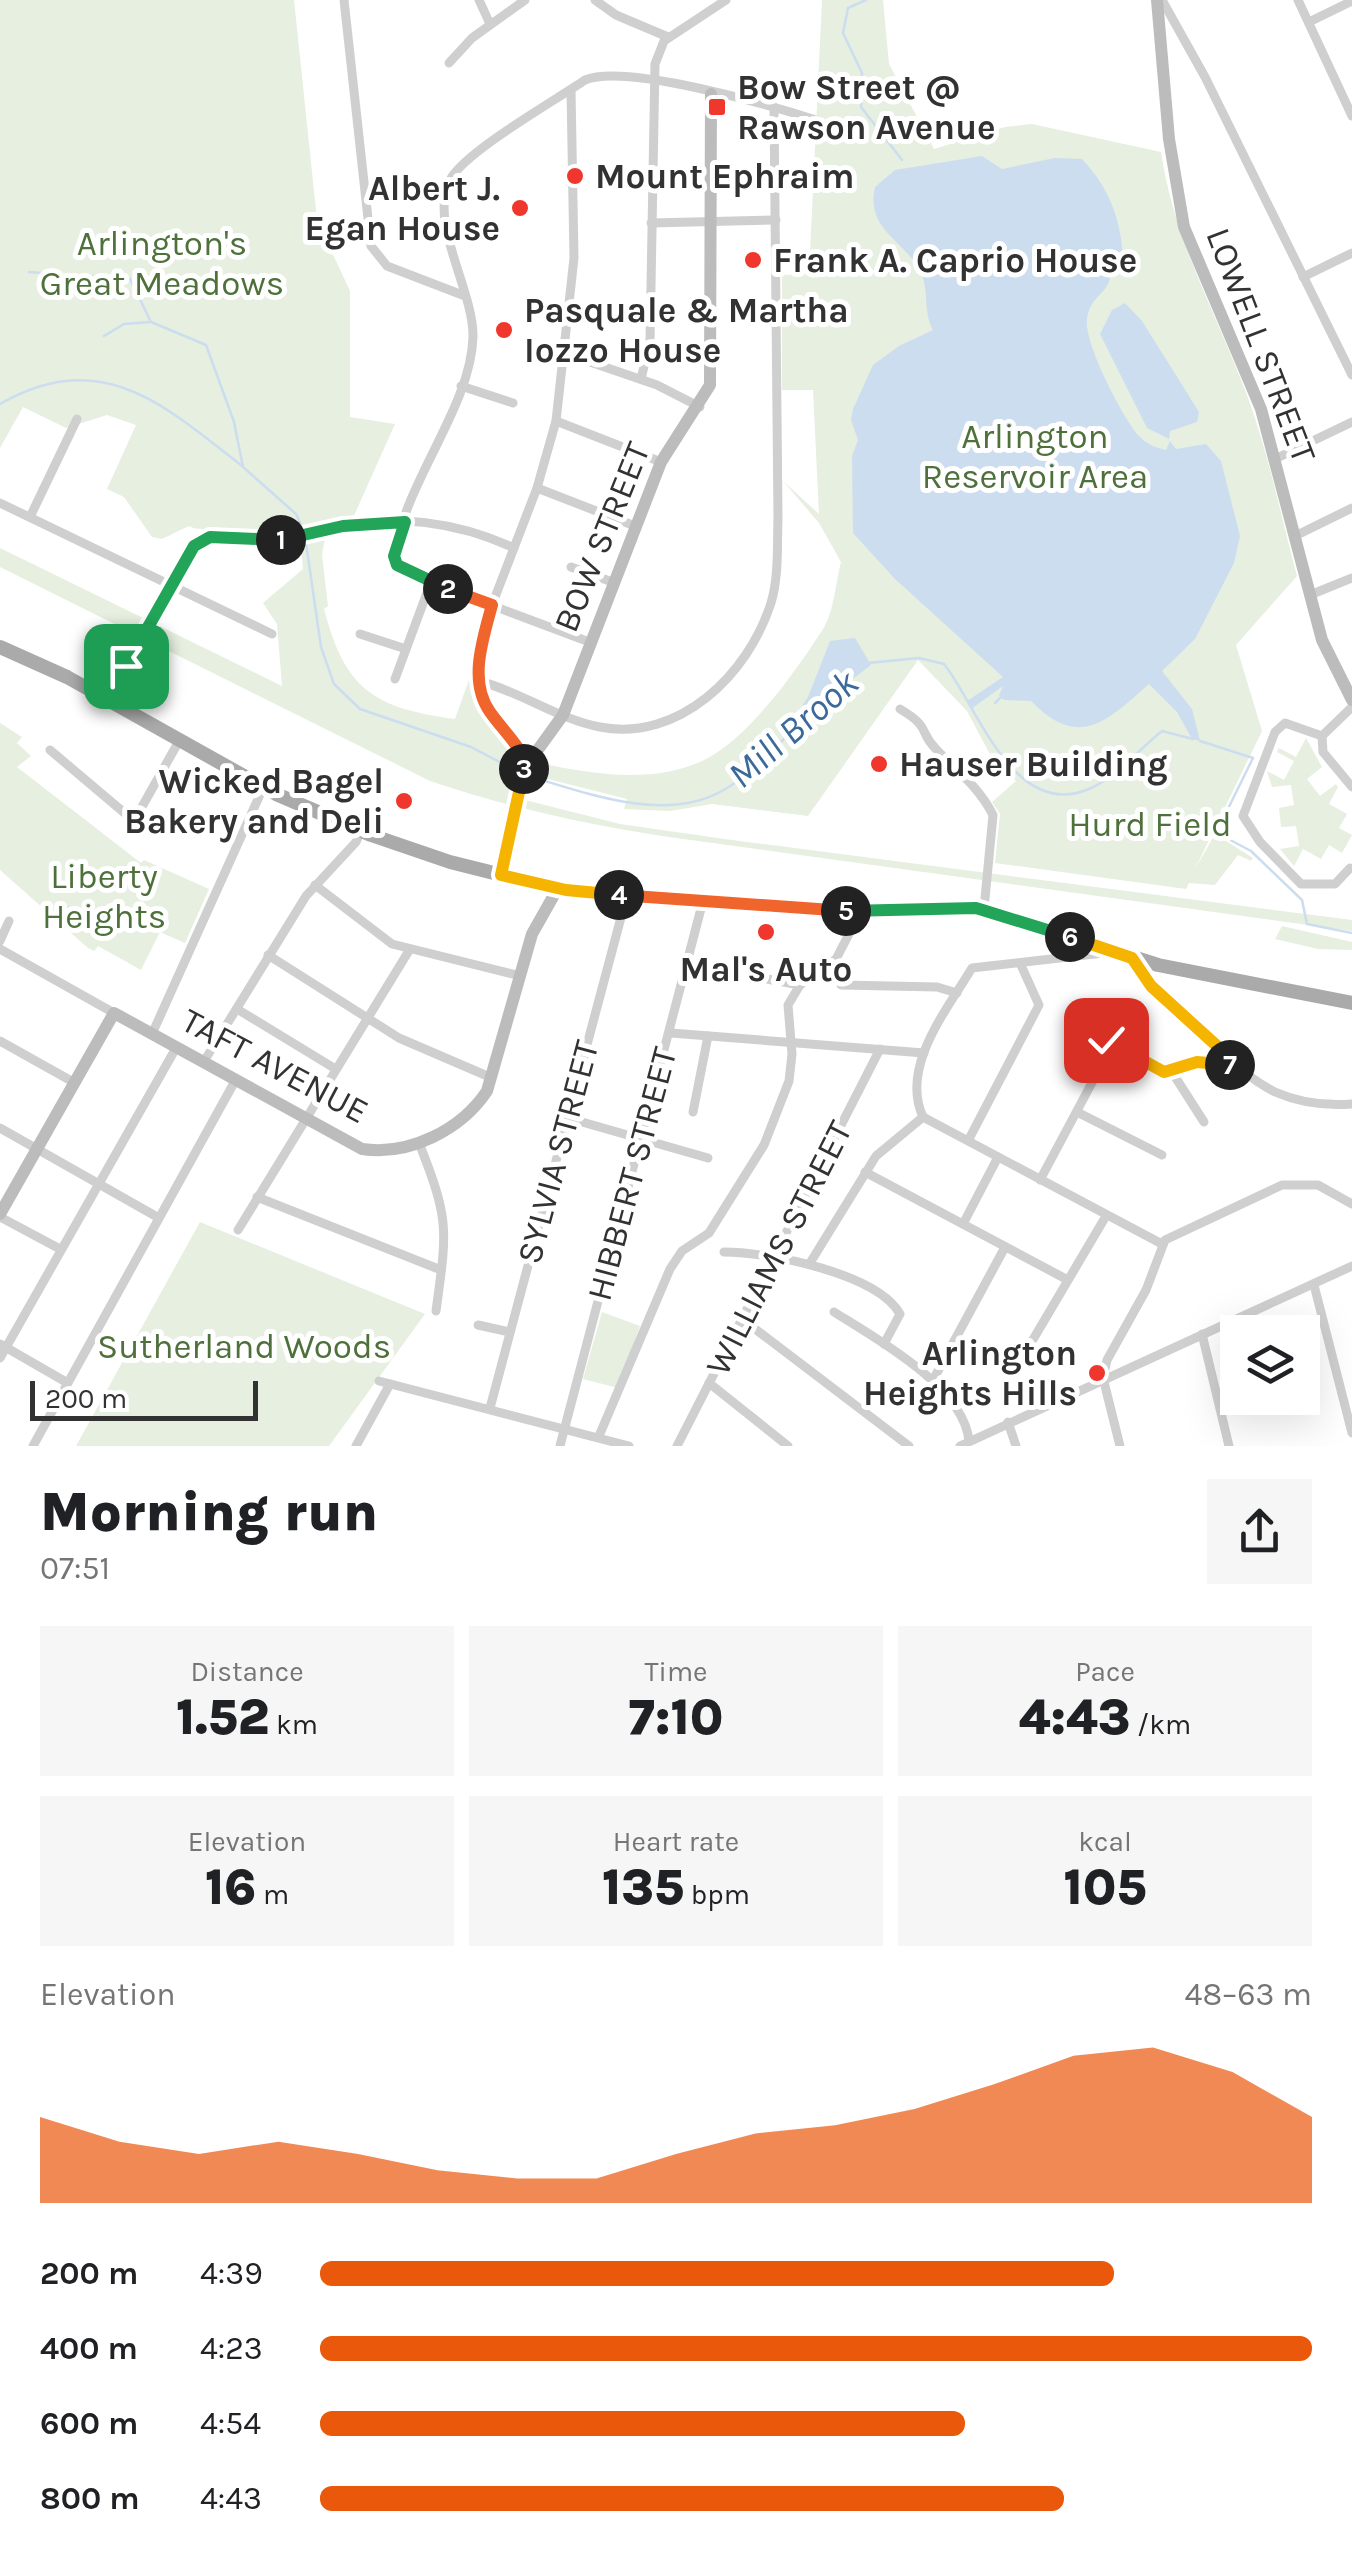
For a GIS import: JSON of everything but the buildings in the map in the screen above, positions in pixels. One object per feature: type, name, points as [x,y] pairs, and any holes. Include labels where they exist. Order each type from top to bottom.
[{"type":"main road","points":[[0,647],[108,701],[263,788],[360,830],[501,875],[558,888],[627,896],[862,911],[984,909],[1158,965],[1352,1003]]},
{"type":"street","points":[[344,0],[371,246],[387,266],[464,296]]},
{"type":"street","points":[[479,0],[490,24]]},
{"type":"street","points":[[449,62],[490,24],[525,0]]},
{"type":"street","points":[[595,0],[616,15],[668,37]]},
{"type":"street","points":[[640,379],[650,342],[652,80],[658,51],[668,37],[726,0]]},
{"type":"street","points":[[1160,0],[1205,77],[1352,376]]},
{"type":"street","name":"LOWELL STREET","points":[[1160,0],[1169,139],[1184,226],[1244,367],[1275,459],[1328,657],[1352,704]]},
{"type":"street","points":[[1298,0],[1352,116]]},
{"type":"street","points":[[1309,22],[1352,1]]},
{"type":"street","points":[[592,643],[400,570],[395,561],[405,522],[461,386],[473,336],[446,222],[448,182],[467,160],[598,75],[652,80],[819,121]]},
{"type":"street","points":[[527,762],[481,698],[478,681],[492,605],[538,488],[556,421],[574,258],[571,90]]},
{"type":"street","name":"BOW STREET","points":[[501,875],[527,762],[563,715],[661,462],[709,392],[713,366],[711,94]]},
{"type":"street","points":[[478,681],[563,715],[611,729],[657,726],[686,715],[713,692],[749,646],[771,602],[778,518],[774,107]]},
{"type":"street","points":[[651,224],[776,220]]},
{"type":"street","points":[[1303,277],[1352,253]]},
{"type":"street","points":[[562,352],[640,379],[700,407]]},
{"type":"street","points":[[461,386],[514,403]]},
{"type":"street","points":[[30,517],[77,419]]},
{"type":"street","points":[[556,421],[661,462]]},
{"type":"street","points":[[1275,459],[1352,422]]},
{"type":"street","points":[[538,488],[636,526]]},
{"type":"street","points":[[0,503],[272,634]]},
{"type":"street","points":[[1295,536],[1352,508]]},
{"type":"street","points":[[108,701],[194,546],[210,537],[276,541],[343,526],[405,522],[463,527],[514,548]]},
{"type":"street","points":[[571,567],[614,584]]},
{"type":"street","points":[[1310,595],[1352,578]]},
{"type":"street","points":[[396,679],[431,582]]},
{"type":"street","points":[[360,634],[406,649]]},
{"type":"street","points":[[1352,704],[1322,736],[1322,752],[1352,788]]},
{"type":"street","points":[[900,709],[925,726],[932,744],[954,763],[991,810],[984,909]]},
{"type":"street","points":[[1322,736],[1290,723],[1278,727],[1244,816],[1260,842],[1302,884],[1335,884],[1350,868]]},
{"type":"street","points":[[50,750],[134,821],[180,742]]},
{"type":"street","points":[[152,1034],[263,788]]},
{"type":"street","points":[[203,1062],[268,955],[316,885],[356,842],[360,830]]},
{"type":"street","points":[[316,885],[377,936],[410,949],[521,976]]},
{"type":"street","name":"TAFT AVENUE","points":[[0,949],[302,1119],[362,1148],[382,1152],[419,1143],[475,1108],[492,1078],[532,934],[558,888]]},
{"type":"street","name":"SYLVIA STREET","points":[[490,1408],[627,896]]},
{"type":"street","name":"HIBBERT STREET","points":[[560,1446],[703,901]]},
{"type":"street","points":[[599,1436],[670,1269],[682,1251],[709,1232],[764,1145],[789,1081],[787,1011],[800,985],[838,956],[862,911]]},
{"type":"street","points":[[0,941],[9,921]]},
{"type":"street","points":[[238,1230],[302,1119],[410,949]]},
{"type":"street","points":[[1115,952],[974,966],[924,1053],[914,1092],[923,1117],[1162,1244]]},
{"type":"street","points":[[268,955],[399,1038],[492,1078]]},
{"type":"street","points":[[1132,958],[1156,991],[1239,1066],[1290,1098],[1316,1104],[1352,1104]]},
{"type":"street","points":[[969,1139],[1039,1005],[1020,963]]},
{"type":"street","points":[[1156,991],[1158,965]]},
{"type":"street","points":[[768,978],[800,985]]},
{"type":"street","points":[[841,985],[937,987],[957,993]]},
{"type":"street","points":[[236,1009],[334,1068]]},
{"type":"street","points":[[60,1249],[0,1216],[114,1013]]},
{"type":"street","points":[[1082,1024],[1111,1047],[1172,1072],[1204,1122]]},
{"type":"street","points":[[670,1033],[924,1053]]},
{"type":"street","points":[[693,1112],[708,1036]]},
{"type":"street","points":[[0,1041],[74,1083]]},
{"type":"street","points":[[1040,1180],[1111,1047]]},
{"type":"street","points":[[66,1382],[2,1350],[176,1048]]},
{"type":"street","name":"WILLIAMS STREET","points":[[677,1446],[880,1049]]},
{"type":"street","points":[[1172,1072],[1197,1062],[1239,1066]]},
{"type":"street","points":[[33,1446],[235,1081]]},
{"type":"street","points":[[1077,1112],[1162,1155]]},
{"type":"street","points":[[810,1262],[876,1156],[923,1117]]},
{"type":"street","points":[[568,1118],[708,1158]]},
{"type":"street","points":[[0,1128],[159,1218]]},
{"type":"street","points":[[419,1143],[446,1220],[436,1312]]},
{"type":"street","points":[[963,1224],[998,1157]]},
{"type":"street","points":[[865,1172],[1066,1279]]},
{"type":"street","points":[[1120,1446],[1103,1378],[1109,1354],[1146,1290],[1162,1244],[1179,1230],[1282,1185],[1318,1185],[1352,1204]]},
{"type":"street","points":[[257,1197],[442,1270]]},
{"type":"street","points":[[1015,1370],[1106,1216]]},
{"type":"street","points":[[932,1382],[1004,1249]]},
{"type":"street","points":[[724,1252],[775,1254],[810,1262],[888,1300],[898,1311],[884,1344]]},
{"type":"street","points":[[834,1312],[884,1344],[932,1382],[963,1415],[965,1444],[1352,1266]]},
{"type":"street","points":[[1314,1284],[1352,1433]]},
{"type":"street","points":[[742,1319],[909,1446]]},
{"type":"street","points":[[478,1325],[510,1332]]},
{"type":"street","points":[[1202,1334],[1229,1446]]},
{"type":"street","points":[[379,1381],[629,1446]]},
{"type":"street","points":[[709,1383],[788,1446]]},
{"type":"street","points":[[356,1446],[390,1384]]},
{"type":"street","points":[[1008,1422],[1016,1446]]},
{"type":"green space","name":"Arlington's Great Meadows","points":[[0,0],[294,0],[317,220],[350,291],[350,417],[395,424],[352,520],[270,530],[189,526],[162,539],[152,537],[124,497],[107,489],[136,425],[107,415],[66,428],[23,407],[0,448]]},
{"type":"green space","name":"Arlington Reservoir Area","points":[[822,0],[883,0],[889,64],[934,149],[1005,127],[1032,124],[1161,152],[1186,247],[1255,420],[1297,576],[1236,645],[1262,731],[1195,869],[1215,834],[1253,858],[1251,861],[1238,855],[1215,885],[1189,883],[1186,889],[995,863],[1000,814],[992,802],[1016,781],[993,760],[967,711],[918,660],[808,816],[712,804],[670,811],[624,809],[627,799],[532,775],[540,763],[581,771],[645,775],[706,759],[739,735],[772,700],[813,645],[830,614],[841,562],[819,523],[783,481],[819,514],[813,390],[782,390],[782,275],[809,274]]},
{"type":"green space","points":[[325,538],[322,555],[328,606],[324,609],[332,636],[353,676],[383,700],[455,719],[470,677],[475,706],[515,753],[512,790],[525,800],[620,824],[1352,920],[1352,931],[644,833],[491,800],[430,781],[0,567],[0,548],[282,686],[277,624],[263,603],[303,569],[301,547]]},
{"type":"green space","name":"Liberty Heights","points":[[0,723],[22,737],[17,743],[31,756],[17,767],[141,863],[144,860],[209,889],[185,943],[160,932],[141,970],[98,946],[94,951],[88,948],[0,870]]},
{"type":"green space","points":[[1306,738],[1322,767],[1307,779],[1320,796],[1336,784],[1329,804],[1347,814],[1339,828],[1352,835],[1342,853],[1329,845],[1321,859],[1303,849],[1294,866],[1280,849],[1299,846],[1296,826],[1281,827],[1279,808],[1294,805],[1291,785],[1272,787],[1267,771],[1284,780],[1294,761],[1277,752],[1279,748],[1296,757]]},
{"type":"green space","points":[[1282,926],[1352,942],[1352,950],[1318,949],[1275,939]]},
{"type":"green space","name":"Sutherland Woods","points":[[200,1222],[425,1314],[329,1446],[76,1446]]},
{"type":"green space","points":[[602,1312],[640,1326],[618,1388],[583,1379]]},
{"type":"water","points":[[982,156],[1002,169],[1055,158],[1082,159],[1091,170],[1112,205],[1123,259],[1109,261],[1110,280],[1093,302],[1087,319],[1091,345],[1106,380],[1132,427],[1145,442],[1166,450],[1170,441],[1176,449],[1206,444],[1221,461],[1240,536],[1234,563],[1195,639],[1162,671],[1192,709],[1200,741],[1192,739],[1177,712],[1149,684],[1105,719],[1078,727],[1048,716],[1031,701],[1004,700],[999,695],[1003,686],[971,709],[967,701],[1003,677],[895,579],[853,533],[852,456],[858,440],[851,420],[853,409],[873,365],[899,346],[933,330],[922,275],[876,215],[875,187],[895,170]]},
{"type":"water","points":[[1125,303],[1142,321],[1199,412],[1197,422],[1170,431],[1169,439],[1147,428],[1100,334],[1112,310]]},
{"type":"water","points":[[855,638],[871,665],[798,720],[794,718],[808,697],[830,641]]},
{"type":"waterway","points":[[866,0],[848,8],[843,33],[862,73],[861,107],[902,160]]},
{"type":"waterway","name":"Mill Brook","points":[[29,272],[130,279],[151,322],[206,345],[234,422],[243,467],[296,514],[304,531]]},
{"type":"waterway","points":[[104,336],[124,324],[150,322]]},
{"type":"waterway","points":[[0,404],[36,388],[70,381],[101,382],[158,404],[242,466]]},
{"type":"waterway","points":[[306,543],[321,647],[334,684],[360,709],[471,747],[513,769]]},
{"type":"waterway","name":"Mill Brook","points":[[868,663],[919,658],[944,664],[1000,754],[1039,789],[1062,794],[1089,789],[1118,770],[1162,731],[1193,739]]},
{"type":"waterway","points":[[995,703],[1001,697]]},
{"type":"waterway","name":"Mill Brook","points":[[532,777],[626,802],[675,805],[698,801],[745,775],[812,709]]},
{"type":"waterway","name":"Mill Brook","points":[[1200,741],[1253,758],[1219,827],[1221,835],[1251,851],[1302,900],[1307,924],[1352,933]]},
{"type":"place","name":"Bow Street @ Rawson Avenue","points":[[717,107]]},
{"type":"place","name":"Mount Ephraim","points":[[575,176]]},
{"type":"place","name":"Albert J. Egan House","points":[[520,208]]},
{"type":"place","name":"Frank A. Caprio House","points":[[753,260]]},
{"type":"place","name":"Pasquale & Martha Iozzo House","points":[[504,330]]},
{"type":"place","name":"Hauser Building","points":[[879,764]]},
{"type":"place","name":"Wicked Bagel Bakery and Deli","points":[[404,801]]},
{"type":"place","name":"Mal's Auto","points":[[766,932]]},
{"type":"place","name":"Arlington Heights Hills","points":[[1097,1373]]},
{"type":"route","points":[[126,666],[194,546],[203,540],[224,536],[276,541],[343,526],[405,522],[394,556],[400,570],[492,605],[477,685],[491,714],[527,762],[501,875],[574,891],[810,909],[862,911],[964,906],[990,910],[1132,958],[1151,986],[1239,1066],[1197,1062],[1164,1072],[1111,1047],[1106,1040]]},
{"type":"park label","name":"Hurd Field","points":[[1150,824]]}]
